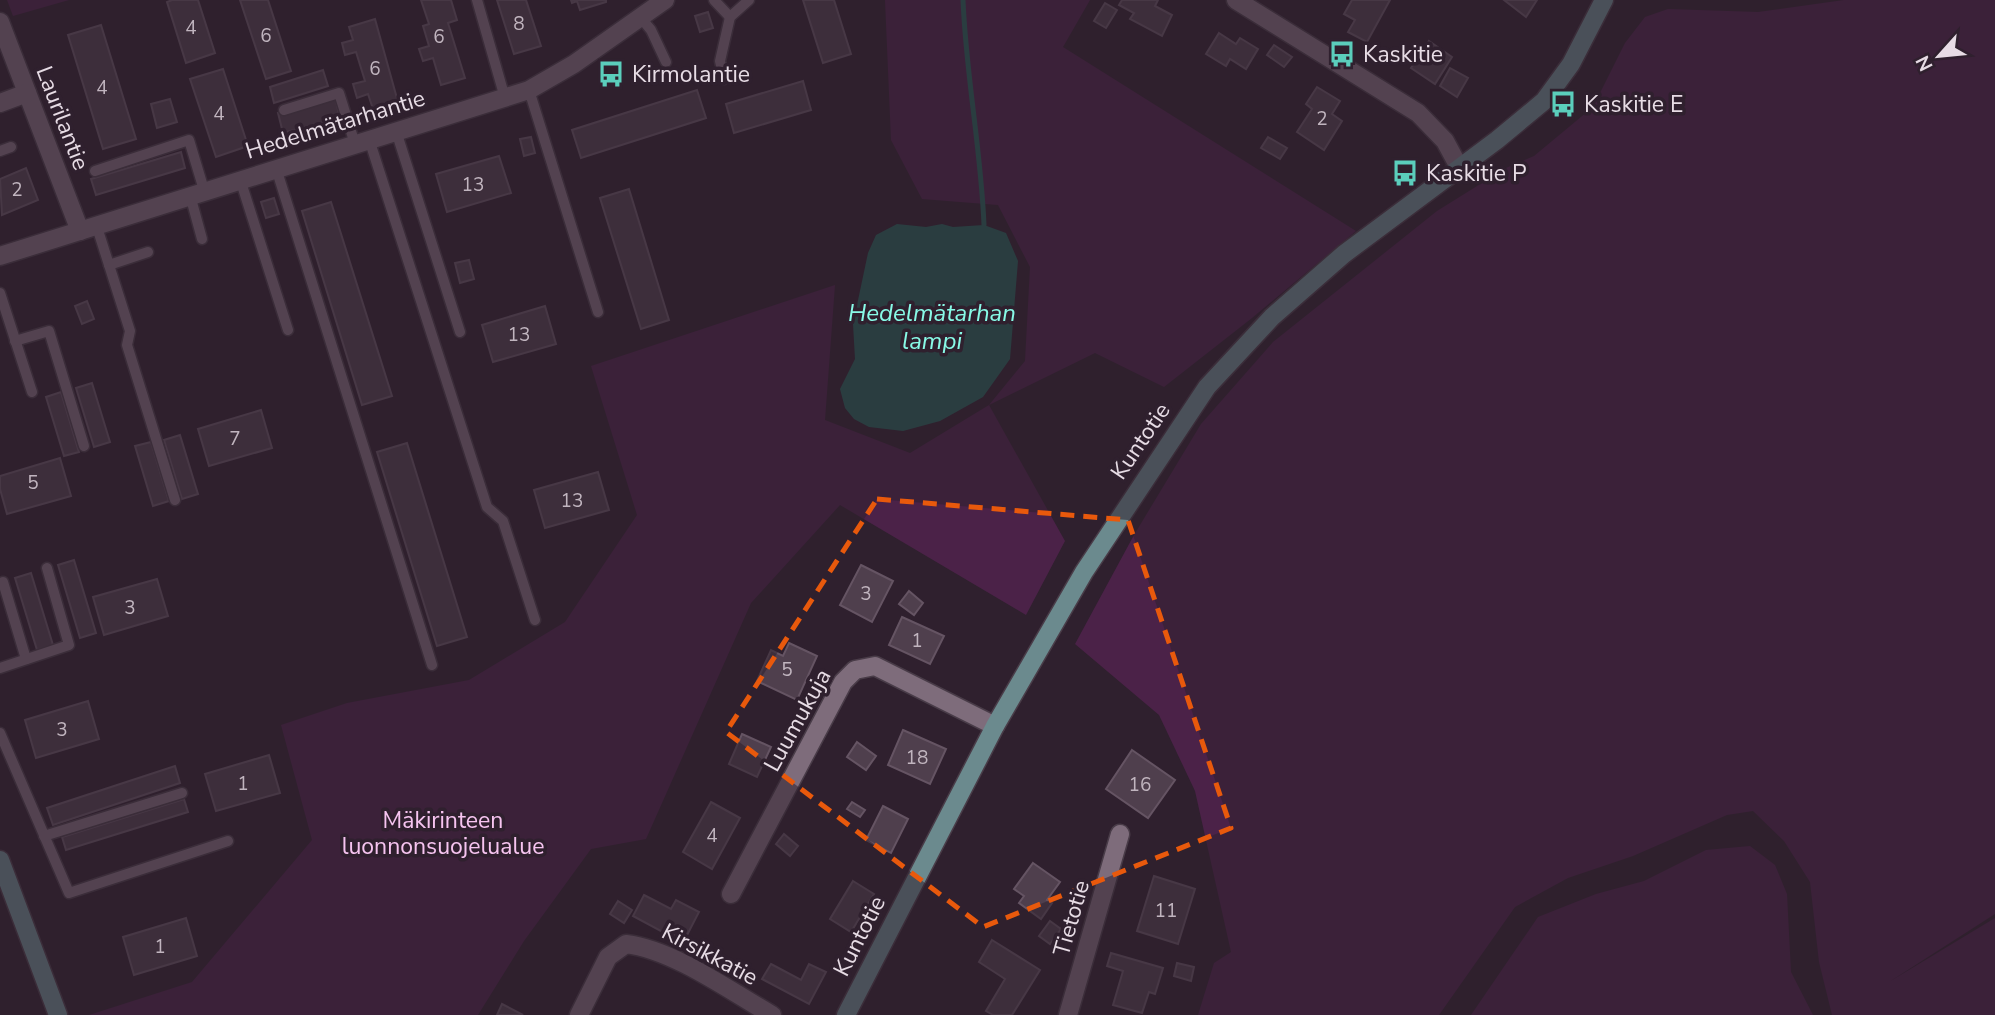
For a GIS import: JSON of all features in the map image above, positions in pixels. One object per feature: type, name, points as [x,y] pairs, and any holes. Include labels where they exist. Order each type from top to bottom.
[{"type":"street","name":"Hedelmätarhantie","points":[[0,256],[529,90],[574,64],[665,0]]},
{"type":"street","points":[[1236,0],[1418,113],[1445,141],[1459,167]]},
{"type":"street","name":"Kuntotie","points":[[846,1015],[995,726],[1084,572],[1208,387],[1272,317],[1324,272],[1544,101],[1571,65],[1604,0]]},
{"type":"street","name":"Laurilantie","points":[[0,22],[27,93],[88,228]]},
{"type":"street","points":[[0,103],[27,93]]},
{"type":"street","name":"Luumukuja","points":[[731,894],[844,682],[855,670],[875,666],[995,726]]},
{"type":"street","name":"Tietotie","points":[[1068,1015],[1120,834]]},
{"type":"street","points":[[0,860],[58,1015]]},
{"type":"street","name":"Kirsikkatie","points":[[579,1015],[608,957],[626,944],[643,947],[695,971],[772,1015]]},
{"type":"lane","points":[[477,0],[505,97]]},
{"type":"lane","points":[[714,0],[730,18]]},
{"type":"lane","points":[[724,79],[720,61],[730,18],[749,0]]},
{"type":"lane","points":[[641,18],[651,30],[666,62]]},
{"type":"lane","points":[[529,90],[598,313]]},
{"type":"lane","points":[[284,110],[339,93],[362,142],[487,507],[503,521],[535,620]]},
{"type":"lane","points":[[396,131],[460,332]]},
{"type":"lane","points":[[95,171],[189,140],[202,239]]},
{"type":"lane","points":[[0,151],[11,147]]},
{"type":"lane","points":[[276,168],[432,664]]},
{"type":"lane","points":[[240,179],[288,330]]},
{"type":"lane","points":[[88,228],[109,265],[130,331],[127,345],[175,500]]},
{"type":"lane","points":[[109,265],[148,253]]},
{"type":"lane","points":[[0,293],[32,392]]},
{"type":"lane","points":[[16,341],[49,331],[84,446]]},
{"type":"lane","points":[[0,668],[69,645],[47,568]]},
{"type":"lane","points":[[3,582],[26,659]]},
{"type":"lane","points":[[0,733],[69,893],[228,841]]},
{"type":"lane","points":[[44,836],[182,793]]},
{"type":"highlighted area","points":[[877,499],[1128,520],[1231,828],[983,927],[726,732]]},
{"type":"green space","points":[[7,0],[69,0],[13,16]]},
{"type":"green space","points":[[885,0],[1090,0],[1063,47],[1356,231],[1164,387],[1095,353],[989,405],[1025,361],[1030,267],[998,205],[922,199],[891,140]]},
{"type":"green space","points":[[1844,0],[1995,0],[1995,914],[1889,982],[1995,918],[1995,1015],[1832,1015],[1819,962],[1810,882],[1784,841],[1753,811],[1727,815],[1633,856],[1568,878],[1515,907],[1439,1015],[1198,1015],[1214,963],[1231,952],[1195,791],[1159,715],[1075,644],[1134,535],[1201,424],[1273,342],[1437,211],[1506,168],[1534,156],[1593,107],[1625,43],[1645,17],[1668,9],[1758,12]]},
{"type":"green space","name":"Mäkirinteen luonnonsuojelualue","points":[[835,285],[825,420],[910,453],[989,405],[1065,541],[1026,615],[840,505],[751,603],[646,839],[591,849],[524,941],[478,1015],[89,1015],[192,982],[312,840],[281,725],[347,703],[469,680],[565,622],[637,515],[591,366]]},
{"type":"green space","points":[[1750,846],[1775,865],[1787,894],[1791,972],[1813,1015],[1471,1015],[1538,917],[1596,894],[1644,881],[1706,850]]},
{"type":"water","name":"Hedelmätarhan lampi","points":[[897,224],[926,227],[942,224],[953,227],[984,225],[1006,233],[1018,261],[1010,359],[983,397],[940,421],[903,431],[869,427],[854,419],[845,408],[840,389],[855,359],[853,324],[868,253],[876,235]]},
{"type":"building","points":[[198,0],[215,53],[186,63],[167,2]]},
{"type":"building","points":[[240,0],[268,0],[291,71],[266,79]]},
{"type":"building","points":[[421,0],[451,0],[457,20],[448,23],[465,78],[441,85],[433,58],[423,61],[419,49],[429,46],[423,26],[429,24]]},
{"type":"building","points":[[497,0],[526,0],[541,46],[514,54]]},
{"type":"building","points":[[571,0],[606,2],[580,10],[577,1],[572,3]]},
{"type":"building","points":[[803,0],[834,0],[851,54],[823,63]]},
{"type":"building","points":[[1122,0],[1158,0],[1155,6],[1172,15],[1162,36],[1130,19],[1134,13],[1119,5]]},
{"type":"building","points":[[1352,0],[1390,0],[1367,42],[1348,32],[1355,20],[1344,14]]},
{"type":"building","points":[[1504,0],[1537,0],[1526,17]]},
{"type":"building","points":[[1105,3],[1117,10],[1106,28],[1094,21]]},
{"type":"building","points":[[708,12],[713,28],[700,32],[695,16]]},
{"type":"building","points":[[375,19],[398,102],[373,109],[368,94],[357,98],[353,84],[365,81],[356,52],[345,55],[342,43],[353,40],[349,27]]},
{"type":"building","points":[[101,25],[136,139],[103,149],[68,35]]},
{"type":"building","points":[[1219,33],[1236,44],[1240,38],[1258,49],[1246,69],[1230,59],[1226,66],[1206,54]]},
{"type":"building","points":[[1429,41],[1452,57],[1435,84],[1411,68]]},
{"type":"building","points":[[1274,45],[1292,57],[1284,67],[1267,55]]},
{"type":"building","points":[[1450,68],[1468,78],[1457,97],[1440,86]]},
{"type":"building","points":[[223,69],[248,146],[216,157],[190,79]]},
{"type":"building","points":[[323,70],[328,86],[274,103],[270,87]]},
{"type":"building","points":[[803,81],[811,110],[734,133],[726,104]]},
{"type":"building","points":[[1317,87],[1340,101],[1332,114],[1342,121],[1324,150],[1297,132],[1312,109],[1306,104]]},
{"type":"building","points":[[697,90],[706,118],[581,158],[572,130]]},
{"type":"building","points":[[335,97],[340,118],[283,133],[278,113]]},
{"type":"building","points":[[170,99],[177,122],[157,128],[151,104]]},
{"type":"building","points":[[531,137],[535,153],[524,156],[520,139]]},
{"type":"building","points":[[1268,137],[1287,148],[1280,159],[1261,148]]},
{"type":"building","points":[[181,152],[185,168],[96,195],[91,179]]},
{"type":"building","points":[[499,156],[511,193],[447,212],[436,174]]},
{"type":"building","points":[[26,168],[38,200],[2,215],[0,179]]},
{"type":"building","points":[[629,189],[669,320],[641,329],[600,198]]},
{"type":"building","points":[[274,198],[279,214],[266,218],[261,202]]},
{"type":"building","points":[[331,202],[392,396],[362,405],[302,211]]},
{"type":"building","points":[[469,260],[474,279],[460,283],[455,263]]},
{"type":"building","points":[[87,301],[94,319],[82,324],[75,306]]},
{"type":"building","points":[[545,306],[556,344],[493,362],[482,325]]},
{"type":"building","points":[[92,383],[110,442],[94,447],[76,388]]},
{"type":"building","points":[[61,392],[79,452],[64,456],[46,397]]},
{"type":"building","points":[[261,410],[272,448],[209,466],[198,429]]},
{"type":"building","points":[[180,435],[198,494],[182,499],[164,440]]},
{"type":"building","points":[[151,442],[169,501],[153,506],[135,446]]},
{"type":"building","points":[[407,443],[467,637],[437,646],[377,452]]},
{"type":"building","points":[[60,458],[71,496],[7,514],[0,489],[0,476]]},
{"type":"building","points":[[598,472],[609,510],[545,528],[534,490]]},
{"type":"building","points":[[74,560],[96,633],[80,638],[58,565]]},
{"type":"building","points":[[861,565],[893,581],[872,622],[840,605]]},
{"type":"building","points":[[31,573],[53,645],[37,650],[15,578]]},
{"type":"building","points":[[157,579],[168,616],[104,635],[93,597]]},
{"type":"building","points":[[909,591],[923,603],[914,615],[899,604]]},
{"type":"building","points":[[902,617],[944,636],[930,664],[889,645]]},
{"type":"building","points":[[789,643],[817,656],[797,700],[757,681],[771,650],[783,656]]},
{"type":"building","points":[[88,701],[99,739],[36,758],[25,720]]},
{"type":"building","points":[[903,730],[946,749],[930,784],[888,765]]},
{"type":"building","points":[[742,734],[771,747],[757,777],[729,764]]},
{"type":"building","points":[[857,742],[876,756],[866,770],[847,757]]},
{"type":"building","points":[[1132,750],[1175,780],[1148,818],[1106,789]]},
{"type":"building","points":[[269,755],[280,793],[216,811],[205,774]]},
{"type":"building","points":[[175,766],[180,783],[53,825],[47,808]]},
{"type":"building","points":[[184,799],[188,812],[66,850],[62,837]]},
{"type":"building","points":[[711,802],[740,818],[712,869],[683,852]]},
{"type":"building","points":[[852,802],[865,810],[860,817],[847,809]]},
{"type":"building","points":[[883,806],[908,819],[891,853],[866,840]]},
{"type":"building","points":[[784,834],[798,846],[790,856],[776,844]]},
{"type":"building","points":[[1033,863],[1060,882],[1047,900],[1052,903],[1041,919],[1019,903],[1024,896],[1014,889]]},
{"type":"building","points":[[1154,876],[1195,889],[1178,944],[1137,931]]},
{"type":"building","points":[[853,881],[874,894],[851,932],[830,919]]},
{"type":"building","points":[[644,895],[671,909],[676,900],[699,912],[683,943],[633,916]]},
{"type":"building","points":[[618,901],[632,910],[624,923],[610,914]]},
{"type":"building","points":[[186,918],[197,956],[134,975],[123,937]]},
{"type":"building","points":[[1050,921],[1061,929],[1050,944],[1039,936]]},
{"type":"building","points":[[992,940],[1040,970],[1012,1015],[993,1015],[986,1011],[1005,979],[979,962]]},
{"type":"building","points":[[1111,953],[1163,968],[1155,994],[1149,992],[1142,1013],[1113,1005],[1123,971],[1107,966]]},
{"type":"building","points":[[1177,963],[1194,967],[1191,981],[1174,976]]},
{"type":"building","points":[[771,964],[801,980],[809,964],[826,972],[809,1004],[762,979]]},
{"type":"building","points":[[502,1004],[523,1015],[497,1015]]},
{"type":"waterway","points":[[963,0],[984,225]]},
{"type":"place","name":"Kaskitie","points":[[1342,54]]},
{"type":"place","name":"Kirmolantie","points":[[611,74]]},
{"type":"place","name":"Kaskitie E","points":[[1563,104]]},
{"type":"place","name":"Kaskitie P","points":[[1405,173]]}]
